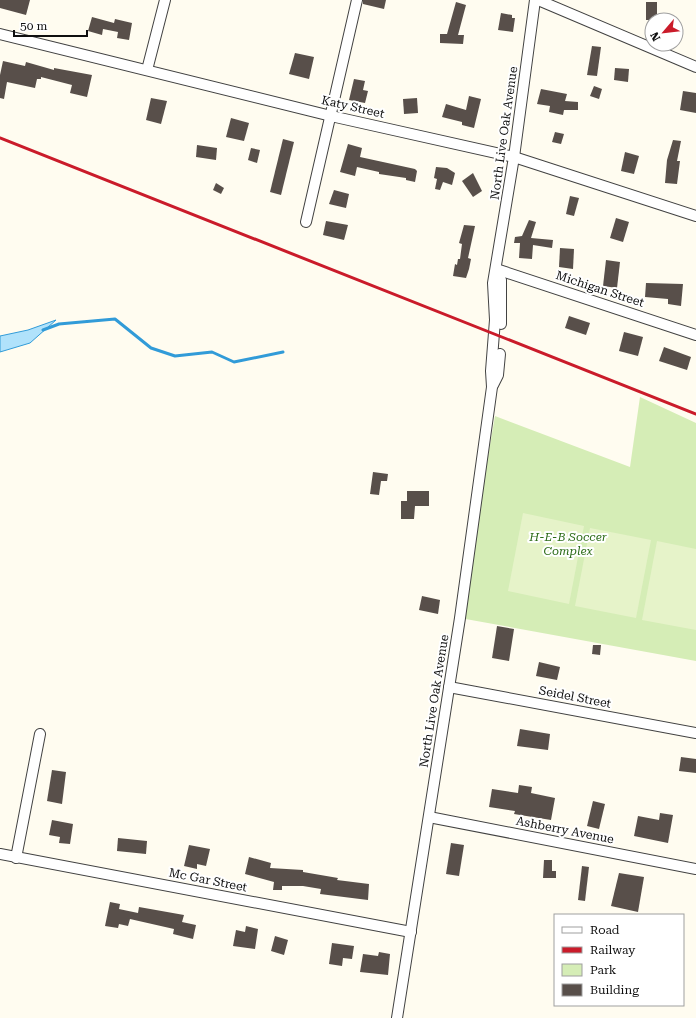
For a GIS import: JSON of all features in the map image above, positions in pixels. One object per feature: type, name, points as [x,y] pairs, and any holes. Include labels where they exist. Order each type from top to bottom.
[{"type":"street","points":[[147,70],[165,0]]},
{"type":"street","points":[[306,222],[357,0]]},
{"type":"street","points":[[537,0],[696,67]]},
{"type":"street","name":"North Live Oak Avenue","points":[[397,1018],[449,687],[492,387],[498,375],[502,311],[501,280],[496,269],[537,0]]},
{"type":"street","name":"Katy Street","points":[[0,34],[331,116],[514,157],[696,216]]},
{"type":"street","name":"Michigan Street","points":[[496,269],[696,335]]},
{"type":"street","name":"Seidel Street","points":[[449,687],[696,733]]},
{"type":"street","points":[[16,858],[40,734]]},
{"type":"street","name":"Ashberry Avenue","points":[[429,817],[696,869]]},
{"type":"street","name":"Mc Gar Street","points":[[0,854],[411,932]]},
{"type":"green space","name":"H-E-B Soccer Complex","points":[[640,397],[696,423],[696,661],[460,618],[495,416],[630,467]]},
{"type":"green space","points":[[523,513],[584,526],[569,604],[508,591]]},
{"type":"green space","points":[[590,528],[651,540],[636,618],[575,606]]},
{"type":"green space","points":[[657,541],[696,549],[696,630],[642,620]]},
{"type":"water","points":[[56,320],[30,343],[0,352],[0,336],[28,330]]},
{"type":"building","points":[[0,0],[30,0],[26,15],[0,8]]},
{"type":"building","points":[[363,0],[386,0],[384,9],[363,4]]},
{"type":"building","points":[[456,2],[466,5],[458,35],[464,35],[463,44],[440,43],[440,34],[447,34]]},
{"type":"building","points":[[646,2],[657,2],[657,12],[646,12]]},
{"type":"building","points":[[501,13],[512,15],[512,18],[515,18],[513,32],[498,30]]},
{"type":"building","points":[[92,17],[114,23],[115,19],[132,23],[129,40],[117,38],[118,32],[103,29],[102,35],[88,31]]},
{"type":"building","points":[[592,46],[601,47],[597,76],[587,75]]},
{"type":"building","points":[[295,53],[314,57],[309,79],[289,74]]},
{"type":"building","points":[[3,61],[25,66],[26,62],[54,70],[54,68],[92,75],[87,97],[70,93],[72,85],[41,77],[41,79],[37,79],[35,88],[7,82],[4,99],[0,98],[0,75]]},
{"type":"building","points":[[615,68],[629,69],[628,82],[614,80]]},
{"type":"building","points":[[354,79],[365,81],[363,90],[368,91],[365,103],[349,100]]},
{"type":"building","points":[[594,86],[602,89],[599,99],[590,96]]},
{"type":"building","points":[[541,89],[567,94],[565,101],[578,102],[578,110],[564,110],[563,115],[549,112],[550,106],[537,104]]},
{"type":"building","points":[[683,91],[696,93],[696,113],[680,110]]},
{"type":"building","points":[[469,96],[481,99],[474,128],[462,125],[462,122],[442,117],[446,104],[466,110]]},
{"type":"building","points":[[151,98],[167,101],[161,124],[146,120]]},
{"type":"building","points":[[417,98],[418,113],[404,114],[403,99]]},
{"type":"building","points":[[231,118],[249,123],[244,141],[226,137]]},
{"type":"building","points":[[555,132],[564,134],[561,144],[552,142]]},
{"type":"building","points":[[283,139],[294,142],[281,195],[270,192]]},
{"type":"building","points":[[673,140],[681,141],[677,161],[680,161],[677,184],[665,183],[667,160]]},
{"type":"building","points":[[348,144],[362,148],[360,157],[415,169],[417,171],[415,182],[406,180],[406,178],[379,174],[379,172],[357,167],[355,176],[340,172]]},
{"type":"building","points":[[197,145],[217,148],[216,160],[196,157]]},
{"type":"building","points":[[251,148],[260,150],[257,163],[248,160]]},
{"type":"building","points":[[625,152],[639,156],[634,174],[621,171]]},
{"type":"building","points":[[436,167],[447,168],[455,173],[452,185],[443,182],[440,190],[435,189],[437,179],[434,178]]},
{"type":"building","points":[[473,173],[482,191],[473,197],[462,181]]},
{"type":"building","points":[[216,183],[224,188],[221,194],[213,190]]},
{"type":"building","points":[[334,190],[349,194],[346,208],[329,204]]},
{"type":"building","points":[[570,196],[579,198],[574,216],[566,214]]},
{"type":"building","points":[[616,218],[629,222],[623,242],[610,238]]},
{"type":"building","points":[[529,220],[536,222],[531,238],[553,240],[552,248],[533,245],[532,259],[519,258],[520,243],[514,243],[515,237],[522,236]]},
{"type":"building","points":[[326,221],[348,225],[344,240],[323,235]]},
{"type":"building","points":[[464,225],[475,226],[468,258],[471,259],[466,278],[453,276],[455,264],[457,265],[458,259],[460,259],[462,244],[459,243]]},
{"type":"building","points":[[560,248],[574,249],[573,269],[559,267]]},
{"type":"building","points":[[606,260],[620,262],[617,288],[603,286]]},
{"type":"building","points":[[646,283],[683,284],[681,306],[668,304],[668,299],[645,297]]},
{"type":"building","points":[[569,316],[590,323],[586,335],[565,328]]},
{"type":"building","points":[[624,332],[643,337],[638,356],[619,351]]},
{"type":"building","points":[[664,347],[691,357],[687,370],[659,361]]},
{"type":"building","points":[[373,472],[388,474],[387,481],[381,481],[379,495],[370,494]]},
{"type":"building","points":[[407,491],[429,491],[429,506],[415,506],[414,519],[401,519],[401,501],[407,501]]},
{"type":"building","points":[[422,596],[440,600],[438,614],[419,610]]},
{"type":"building","points":[[497,626],[514,629],[509,661],[492,658]]},
{"type":"building","points":[[593,645],[601,645],[600,655],[592,654]]},
{"type":"building","points":[[539,662],[560,667],[557,680],[536,676]]},
{"type":"building","points":[[520,729],[550,734],[548,750],[517,746]]},
{"type":"building","points":[[681,757],[696,759],[696,773],[679,771]]},
{"type":"building","points":[[52,770],[66,772],[62,804],[47,801]]},
{"type":"building","points":[[519,785],[532,787],[531,793],[555,798],[551,820],[514,814],[515,811],[489,807],[492,789],[518,793]]},
{"type":"building","points":[[593,801],[605,804],[599,829],[587,826]]},
{"type":"building","points":[[660,813],[673,815],[668,843],[634,836],[638,816],[659,820]]},
{"type":"building","points":[[52,820],[73,824],[70,844],[59,843],[60,837],[49,835]]},
{"type":"building","points":[[118,838],[147,841],[146,854],[117,851]]},
{"type":"building","points":[[451,843],[464,845],[459,876],[446,874]]},
{"type":"building","points":[[189,845],[210,849],[206,866],[197,864],[197,869],[184,866]]},
{"type":"building","points":[[249,857],[271,863],[270,868],[303,870],[303,872],[338,878],[337,880],[369,884],[368,900],[320,894],[321,889],[303,886],[282,886],[282,890],[273,890],[274,882],[245,874]]},
{"type":"building","points":[[544,860],[552,860],[552,871],[556,871],[556,878],[543,878]]},
{"type":"building","points":[[582,866],[589,867],[585,901],[578,900]]},
{"type":"building","points":[[619,873],[644,877],[638,912],[611,906]]},
{"type":"building","points":[[110,902],[120,904],[119,909],[138,913],[139,907],[184,915],[182,922],[196,925],[193,939],[173,934],[174,929],[130,919],[128,926],[119,924],[118,928],[105,926]]},
{"type":"building","points":[[246,926],[258,929],[255,949],[233,946],[236,930],[245,932]]},
{"type":"building","points":[[275,936],[288,940],[284,955],[271,951]]},
{"type":"building","points":[[332,943],[354,946],[352,959],[343,958],[342,966],[329,964]]},
{"type":"building","points":[[379,952],[390,954],[388,975],[360,972],[363,954],[378,956]]},
{"type":"waterway","points":[[43,330],[59,324],[115,319],[151,348],[175,356],[212,352],[234,362],[283,352]]},
{"type":"railway","points":[[0,138],[696,414]]}]
